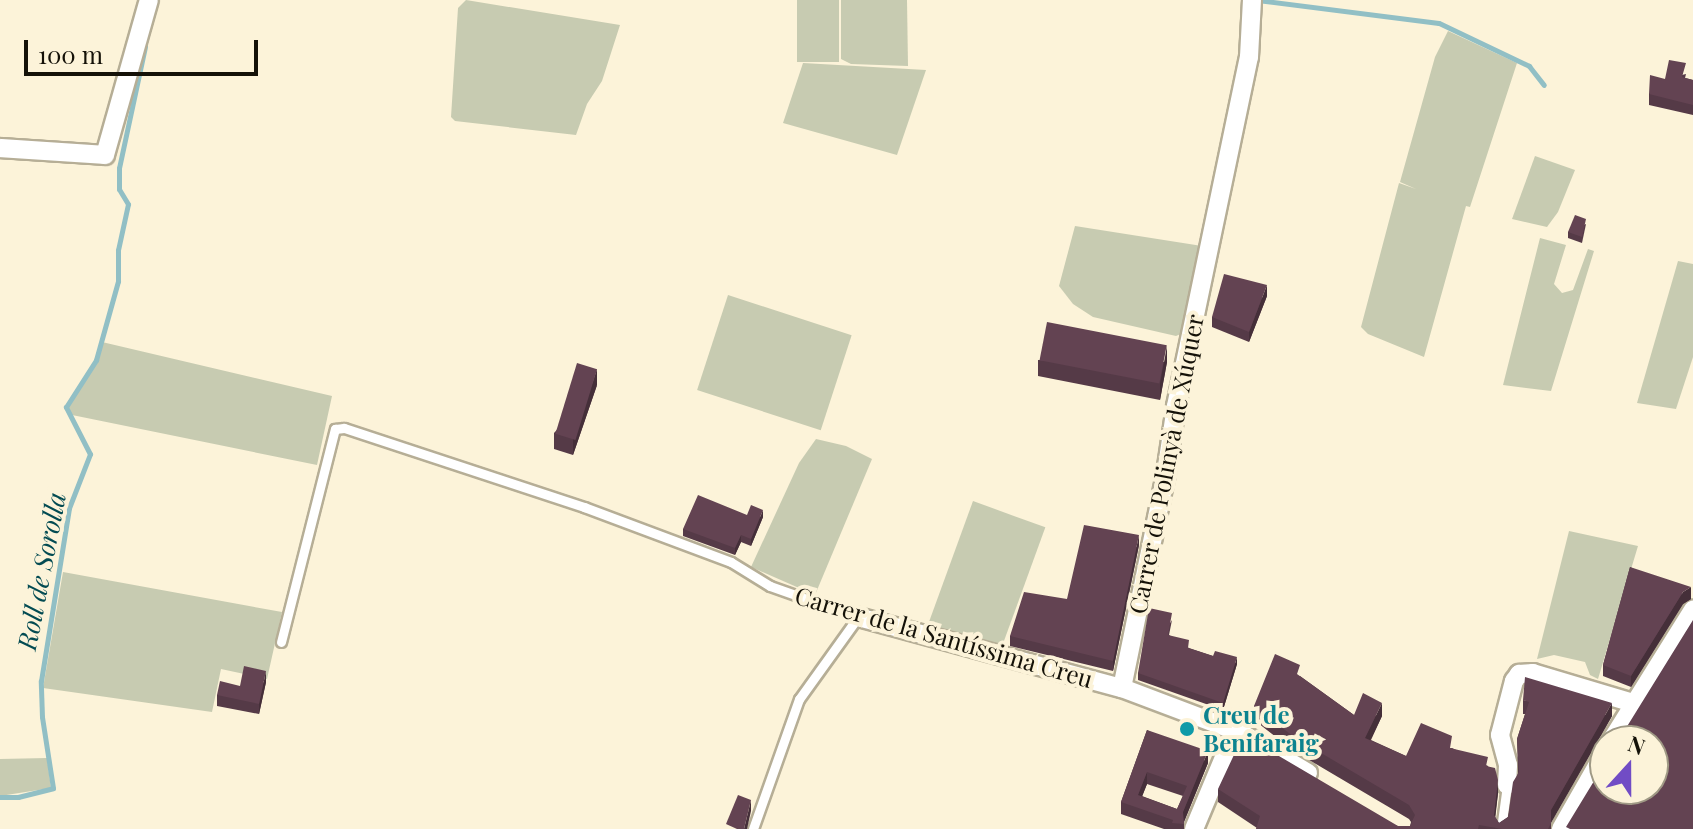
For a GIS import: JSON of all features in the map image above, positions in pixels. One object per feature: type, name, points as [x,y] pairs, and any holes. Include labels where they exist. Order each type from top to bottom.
[{"type":"street","points":[[0,148],[105,155],[149,0]]},
{"type":"street","name":"Carrer de Polinyà de Xúquer","points":[[1122,688],[1249,57],[1252,0]]},
{"type":"street","points":[[1620,725],[1693,610]]},
{"type":"street","name":"Carrer de la Santíssima Creu","points":[[858,617],[1122,688],[1241,733],[1319,780]]},
{"type":"street","points":[[1507,785],[1508,765],[1500,735],[1513,684],[1519,674],[1533,673],[1633,703]]},
{"type":"street","points":[[1194,829],[1225,755],[1241,733]]},
{"type":"street","points":[[1561,829],[1589,780]]},
{"type":"lane","name":"Carrer de la Santíssima Creu","points":[[281,642],[335,429],[344,428],[584,507],[731,562],[770,586],[858,617]]},
{"type":"lane","points":[[753,829],[799,699],[858,617]]},
{"type":"lane","points":[[1501,829],[1507,785]]},
{"type":"green space","points":[[466,0],[620,25],[602,81],[587,104],[576,135],[455,121],[451,117],[458,8]]},
{"type":"green space","points":[[797,0],[839,0],[839,62],[797,62]]},
{"type":"green space","points":[[841,0],[907,0],[908,66],[851,64],[841,59]]},
{"type":"green space","points":[[1448,31],[1517,63],[1470,207],[1466,206],[1424,357],[1368,334],[1361,327],[1399,183],[1416,189],[1400,182],[1435,57]]},
{"type":"green space","points":[[803,63],[926,70],[897,155],[783,123]]},
{"type":"green space","points":[[1535,156],[1575,170],[1558,212],[1547,227],[1512,219]]},
{"type":"green space","points":[[1075,226],[1202,246],[1183,333],[1176,336],[1093,317],[1073,304],[1059,286]]},
{"type":"green space","points":[[1540,238],[1566,245],[1554,284],[1562,293],[1573,290],[1588,249],[1594,251],[1551,391],[1503,385]]},
{"type":"green space","points":[[1678,261],[1693,264],[1693,357],[1676,409],[1637,403]]},
{"type":"green space","points":[[728,295],[852,335],[821,430],[697,390]]},
{"type":"green space","points":[[102,342],[332,396],[317,465],[72,415],[68,407],[97,362]]},
{"type":"green space","points":[[816,439],[846,446],[872,459],[815,595],[751,567],[799,463]]},
{"type":"green space","points":[[973,501],[1045,527],[998,656],[926,630]]},
{"type":"green space","points":[[1569,531],[1638,546],[1598,679],[1590,675],[1585,662],[1554,655],[1537,659]]},
{"type":"green space","points":[[63,572],[282,612],[267,679],[221,669],[212,712],[43,688]]},
{"type":"green space","points":[[47,758],[51,788],[0,796],[0,759]]},
{"type":"building","points":[[1669,60],[1686,63],[1682,77],[1693,80],[1693,105],[1649,94],[1650,75],[1665,79]]},
{"type":"building","points":[[1575,215],[1586,219],[1582,237],[1568,232]]},
{"type":"building","points":[[1224,274],[1267,285],[1249,332],[1212,317]]},
{"type":"building","points":[[1047,322],[1167,345],[1159,384],[1040,360]]},
{"type":"building","points":[[577,363],[597,369],[575,440],[555,434]]},
{"type":"building","points":[[698,495],[747,515],[751,505],[763,510],[751,539],[741,535],[735,548],[683,529]]},
{"type":"building","points":[[1084,525],[1139,535],[1113,661],[1010,636],[1024,592],[1067,599]]},
{"type":"building","points":[[1630,567],[1691,587],[1683,592],[1631,676],[1603,665]]},
{"type":"building","points":[[1149,608],[1172,613],[1168,635],[1189,640],[1188,648],[1213,656],[1215,651],[1237,657],[1223,703],[1138,673]]},
{"type":"building","points":[[1693,620],[1693,829],[1566,827],[1589,789],[1589,805],[1669,805],[1669,725],[1628,725]]},
{"type":"building","points":[[1275,654],[1300,665],[1297,674],[1354,715],[1363,693],[1382,703],[1365,738],[1406,756],[1421,723],[1452,736],[1450,748],[1488,757],[1486,766],[1495,768],[1498,780],[1494,815],[1499,823],[1508,817],[1513,782],[1519,772],[1517,739],[1529,702],[1523,700],[1525,677],[1612,703],[1599,725],[1589,725],[1589,743],[1551,810],[1548,829],[1502,829],[1479,825],[1478,829],[1256,829],[1260,816],[1218,789],[1240,742],[1250,739],[1398,826],[1410,826],[1415,815],[1409,805],[1294,737],[1254,706]]},
{"type":"building","points":[[244,666],[266,671],[259,704],[217,695],[220,681],[240,686]]},
{"type":"building","points":[[1147,730],[1208,751],[1183,812],[1184,824],[1172,823],[1173,820],[1121,802]],"holes":[[[1147,772],[1187,786],[1177,809],[1138,795]]]},
{"type":"building","points":[[738,795],[751,800],[744,829],[726,824]]},
{"type":"waterway","points":[[1257,0],[1439,23],[1529,66],[1544,85]]},
{"type":"waterway","name":"Roll de Sorolla","points":[[0,797],[18,797],[53,788],[42,717],[41,681],[69,508],[90,454],[66,407],[96,360],[118,281],[118,250],[128,204],[119,189],[119,168],[145,47]]},
{"type":"place","name":"Creu de Benifaraig","points":[[1187,729]]}]
